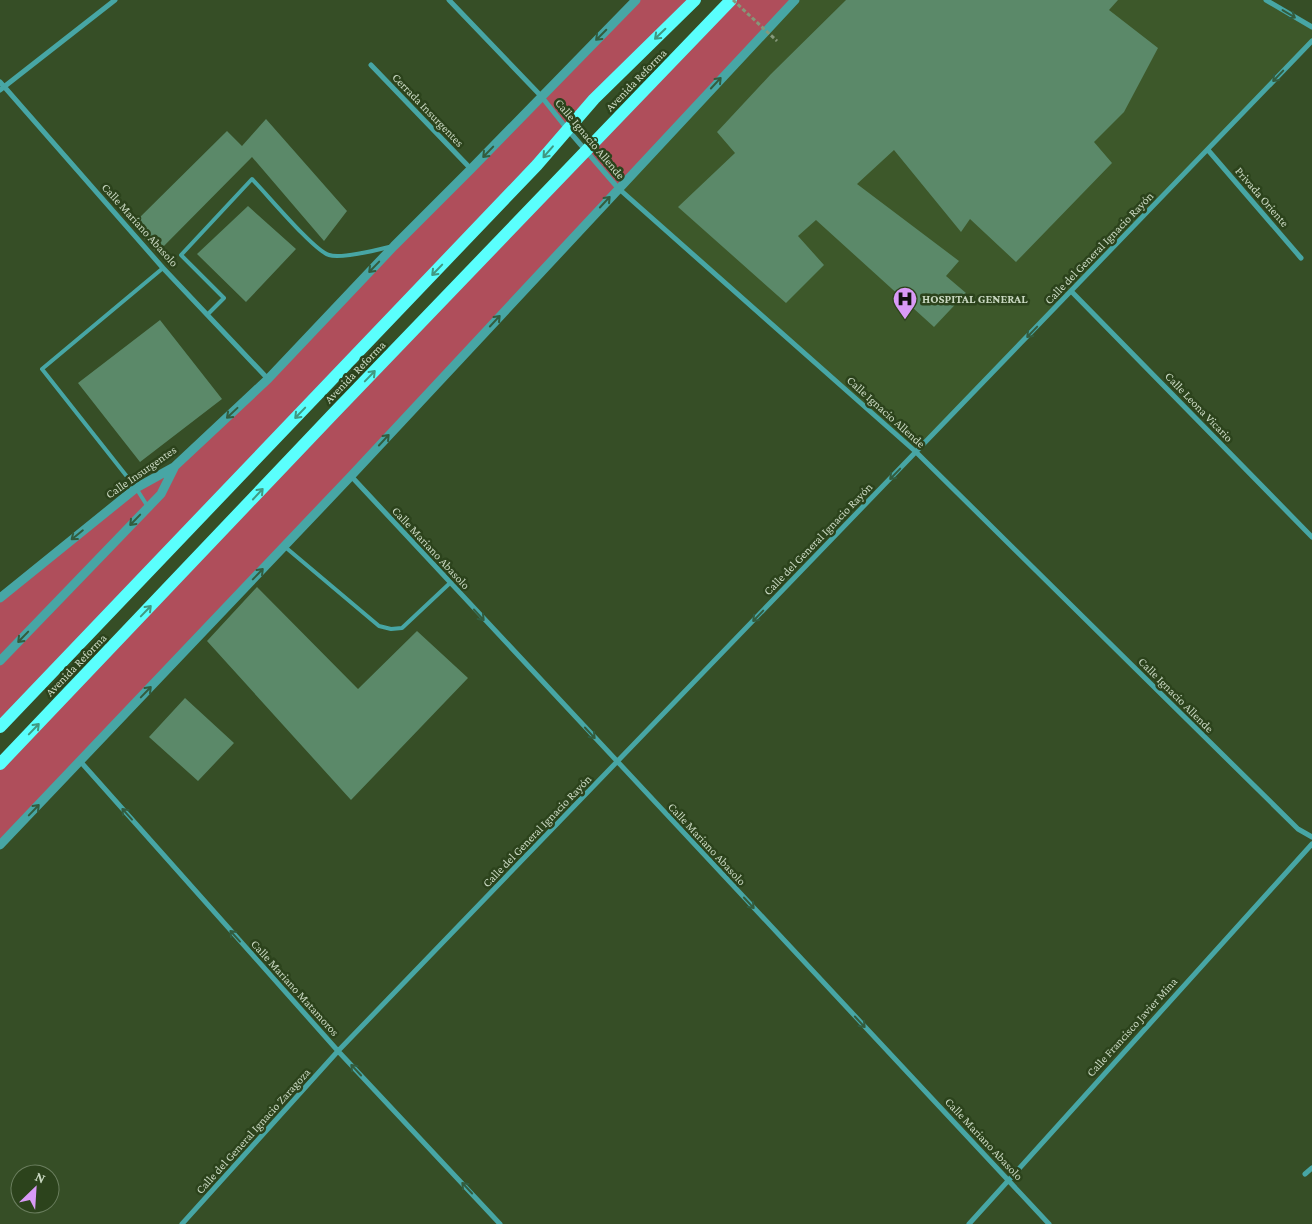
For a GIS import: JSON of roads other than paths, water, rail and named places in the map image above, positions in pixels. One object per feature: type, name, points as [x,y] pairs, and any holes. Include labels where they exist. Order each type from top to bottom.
[{"type":"main road","name":"Avenida Reforma","points":[[0,726],[537,165],[594,99],[695,0]]},
{"type":"main road","name":"Avenida Reforma","points":[[0,764],[339,408],[732,0]]},
{"type":"street","points":[[2,88],[115,0]]},
{"type":"street","name":"Calle Ignacio Allende","points":[[449,0],[541,96],[618,188],[916,452],[1298,829],[1312,837]]},
{"type":"street","name":"Calle Insurgentes","points":[[0,598],[136,488],[174,467],[268,379],[394,246],[471,170],[636,0]]},
{"type":"street","points":[[0,845],[351,476],[794,0]]},
{"type":"street","points":[[1266,0],[1312,27]]},
{"type":"street","name":"Calle del General Ignacio Rayón","points":[[338,1052],[1312,41]]},
{"type":"street","name":"Cerrada Insurgentes","points":[[371,66],[471,170]]},
{"type":"street","name":"Calle Mariano Abasolo","points":[[0,82],[2,88],[163,268],[268,379]]},
{"type":"street","name":"Privada Oriente","points":[[1208,150],[1301,258]]},
{"type":"street","name":"Calle Leona Vicario","points":[[1071,291],[1312,537]]},
{"type":"street","points":[[0,661],[161,494],[174,467]]},
{"type":"street","name":"Calle Mariano Abasolo","points":[[351,476],[1049,1224]]},
{"type":"street","name":"Calle Mariano Matamoros","points":[[80,761],[338,1052],[500,1224]]},
{"type":"street","name":"Calle Francisco Javier Mina","points":[[969,1224],[1312,844]]},
{"type":"street","name":"Calle del General Ignacio Zaragoza","points":[[182,1224],[338,1052]]},
{"type":"street","points":[[1306,1174],[1312,1168]]},
{"type":"lane","points":[[208,314],[224,298],[181,256],[252,179],[313,244],[328,255],[374,251],[394,246]]},
{"type":"lane","points":[[148,507],[136,488],[42,369],[163,268]]},
{"type":"lane","points":[[284,546],[379,626],[391,629],[402,628],[450,583]]},
{"type":"place","name":"HOSPITAL GENERAL","points":[[905,320]]}]
